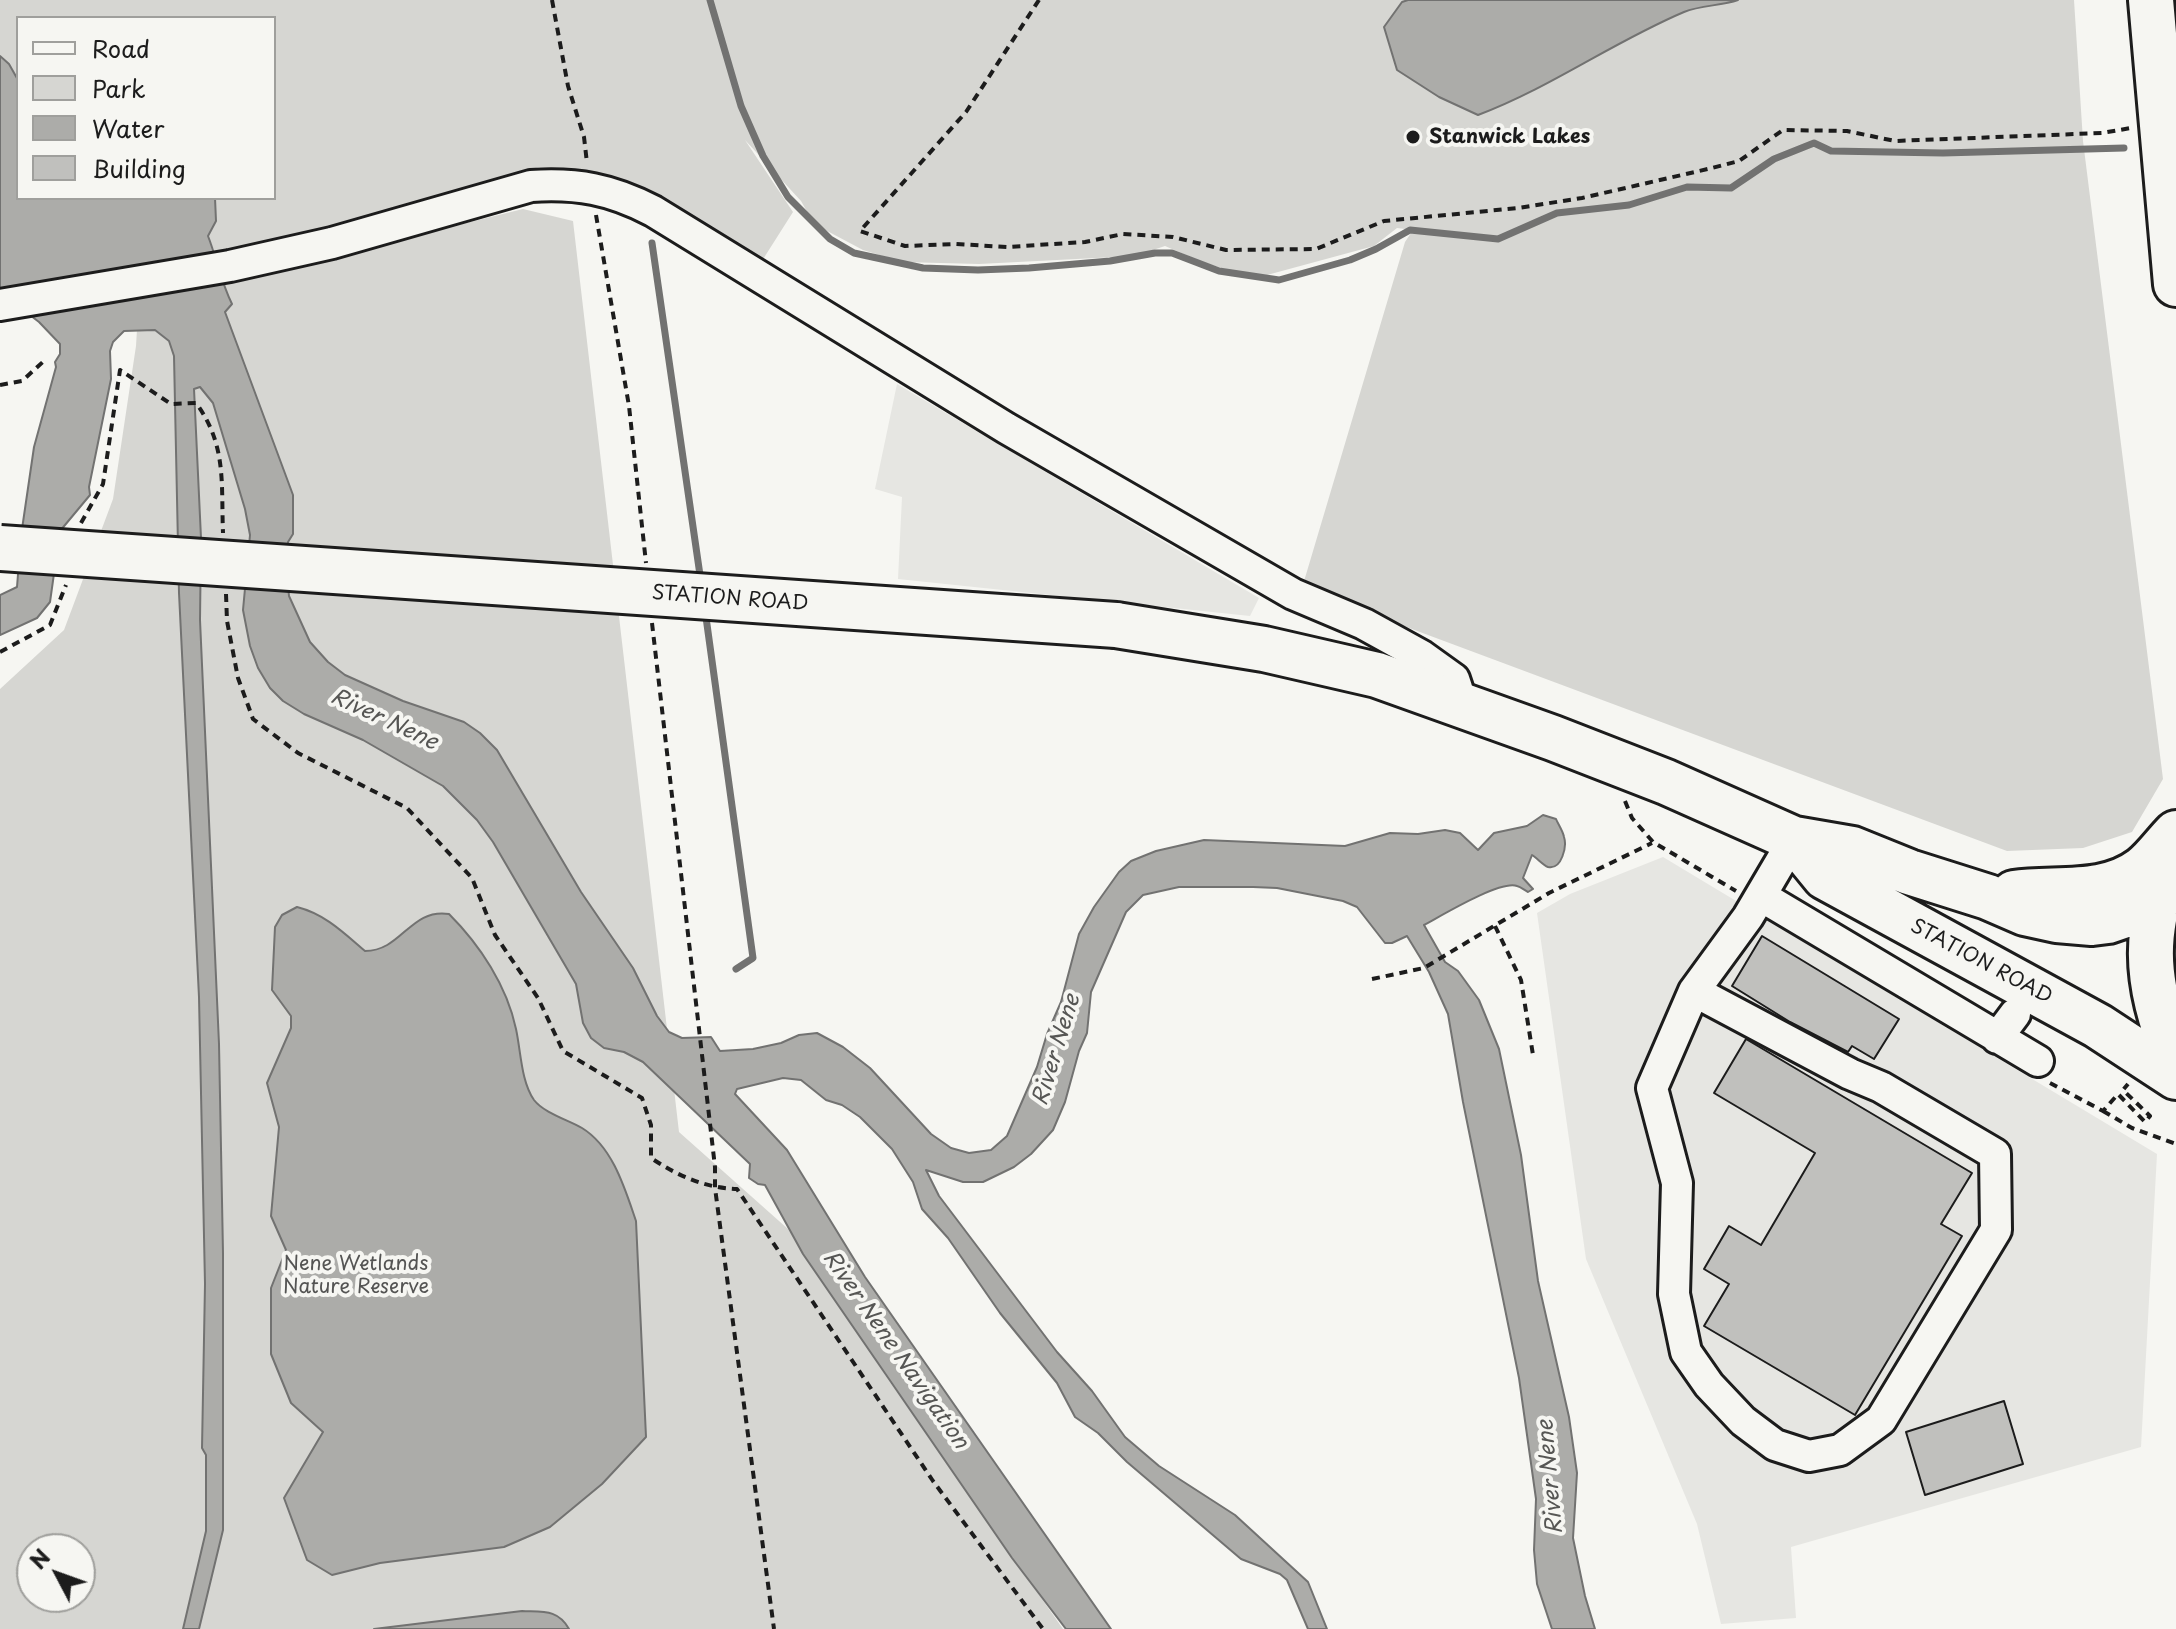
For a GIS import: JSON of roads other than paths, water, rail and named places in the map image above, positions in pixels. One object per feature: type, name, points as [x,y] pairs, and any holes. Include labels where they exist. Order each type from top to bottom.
[{"type":"highway","points":[[2151,0],[2176,284]]},
{"type":"highway","name":"STATION ROAD","points":[[0,548],[1116,625],[1264,649],[1377,675],[1666,782],[1794,839],[1852,849],[2025,913],[2057,920],[2108,921],[2137,911],[2168,892]]},
{"type":"highway","points":[[1988,897],[2042,889],[2088,889],[2111,884],[2141,870],[2176,833]]},
{"type":"highway","name":"STATION ROAD","points":[[1794,839],[1825,877],[2098,1026],[2176,1077]]},
{"type":"highway","points":[[2176,847],[2168,892],[2148,954],[2154,994],[2176,1060]]},
{"type":"street","points":[[0,305],[230,266],[332,243],[531,186],[558,184],[589,175],[653,211],[1006,428],[1293,594],[1364,624],[1422,656],[1454,679],[1457,688],[1452,701]]},
{"type":"street","points":[[1694,991],[1850,1074],[1881,1087],[1995,1154],[1996,1230],[1881,1420],[1840,1450],[1809,1456],[1775,1445],[1743,1421],[1709,1385],[1686,1352],[1674,1294],[1677,1183],[1652,1088],[1694,991],[1761,896],[1794,839]]},
{"type":"street","points":[[1761,896],[2038,1061]]},
{"type":"street","points":[[1997,1038],[2015,1014]]},
{"type":"water","points":[[1738,0],[1684,12],[1531,92],[1478,115],[1439,97],[1397,70],[1384,27],[1402,2]]},
{"type":"water","points":[[0,56],[16,76],[16,200],[215,200],[216,221],[208,236],[232,304],[225,312],[293,495],[293,534],[288,542],[286,564],[289,596],[310,642],[345,675],[403,701],[464,722],[497,750],[581,892],[633,968],[657,1016],[669,1032],[682,1038],[711,1037],[720,1051],[753,1049],[781,1043],[799,1035],[817,1033],[843,1047],[870,1068],[931,1134],[951,1148],[969,1153],[991,1150],[1007,1136],[1061,1002],[1079,934],[1094,907],[1119,872],[1131,861],[1156,851],[1204,840],[1345,846],[1390,833],[1418,834],[1445,830],[1460,833],[1478,850],[1494,833],[1527,826],[1543,815],[1556,819],[1563,832],[1564,851],[1553,867],[1548,867],[1532,855],[1523,878],[1533,889],[1528,892],[1517,886],[1498,888],[1424,925],[1445,962],[1458,971],[1479,1000],[1499,1049],[1521,1155],[1538,1281],[1569,1417],[1577,1473],[1573,1538],[1595,1629],[1552,1629],[1537,1584],[1534,1550],[1536,1499],[1519,1378],[1448,1014],[1429,972],[1407,936],[1385,943],[1357,907],[1343,901],[1277,888],[1179,887],[1143,895],[1126,912],[1091,992],[1087,1033],[1053,1130],[1014,1167],[983,1182],[963,1182],[926,1170],[939,1196],[1125,1437],[1159,1466],[1235,1515],[1308,1582],[1327,1629],[1308,1629],[1287,1580],[1280,1574],[1241,1559],[1127,1462],[1098,1433],[1075,1417],[1057,1383],[1000,1313],[948,1238],[922,1209],[913,1182],[892,1149],[860,1117],[842,1105],[826,1100],[801,1080],[783,1078],[737,1089],[735,1094],[787,1150],[865,1277],[1111,1629],[1066,1629],[1012,1558],[803,1254],[765,1185],[749,1178],[750,1164],[643,1062],[624,1052],[604,1048],[591,1038],[583,1023],[576,984],[477,820],[443,786],[363,740],[304,714],[283,701],[270,688],[250,646],[243,610],[250,535],[245,509],[213,403],[200,387],[194,389],[201,538],[200,620],[219,1044],[223,1530],[199,1629],[183,1629],[206,1531],[206,1455],[202,1448],[205,1284],[199,997],[179,593],[174,356],[169,341],[155,330],[124,331],[113,342],[110,351],[111,379],[89,487],[90,495],[60,531],[50,602],[37,618],[0,635],[0,595],[17,587],[34,447],[55,362],[60,354],[60,344],[39,322],[0,292]]},
{"type":"water","points":[[297,907],[325,919],[365,951],[388,944],[425,917],[449,914],[481,953],[506,997],[516,1029],[524,1075],[534,1100],[582,1128],[602,1146],[616,1170],[636,1221],[646,1437],[602,1484],[550,1527],[504,1547],[380,1563],[332,1575],[307,1560],[284,1498],[323,1432],[291,1403],[271,1354],[271,1288],[286,1250],[271,1216],[279,1127],[267,1083],[291,1028],[291,1016],[272,990],[275,927],[282,915]]},
{"type":"water","points":[[522,1611],[555,1615],[569,1629],[374,1629]]},
{"type":"waterway","points":[[710,0],[741,106],[763,156],[788,197],[830,239],[854,253],[923,268],[1029,268],[1172,253],[1219,271],[1279,280],[1350,260],[1410,230],[1498,239],[1557,213],[1629,205],[1687,187],[1731,188],[1774,159],[1814,143],[1831,151],[1943,153],[2124,148]]},
{"type":"waterway","points":[[652,243],[701,582]]},
{"type":"waterway","points":[[705,610],[753,958],[736,969]]},
{"type":"place","name":"Stanwick Lakes","points":[[1413,137]]},
{"type":"water label","name":"River Nene","points":[[384,720]]},
{"type":"water label","name":"River Nene","points":[[1057,1050]]},
{"type":"water label","name":"River Nene Navigation","points":[[895,1350]]},
{"type":"water label","name":"River Nene","points":[[1551,1477]]},
{"type":"park label","name":"Nene Wetlands Nature Reserve","points":[[356,1276]]}]
